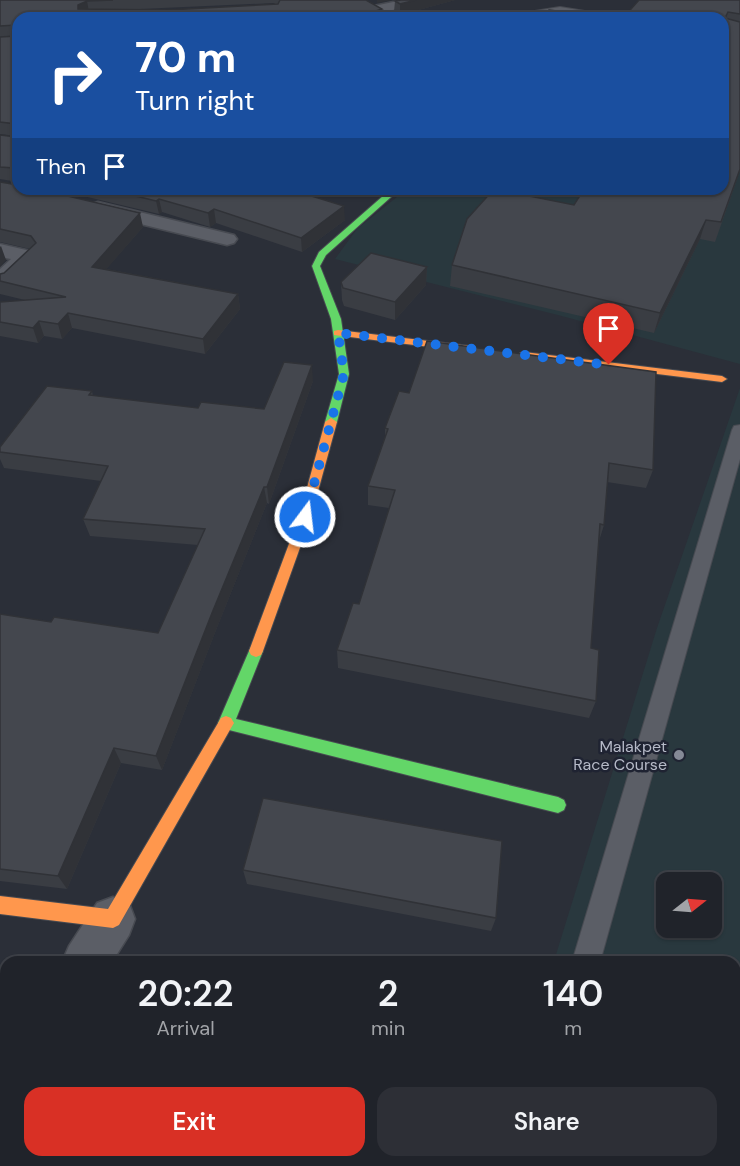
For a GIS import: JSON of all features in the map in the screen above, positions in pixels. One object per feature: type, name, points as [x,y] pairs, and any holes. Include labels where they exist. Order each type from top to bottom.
[{"type":"street","points":[[357,0],[369,12]]},
{"type":"street","points":[[378,12],[421,0]]},
{"type":"street","points":[[89,956],[226,723],[258,648],[305,517],[344,374],[336,319],[316,266],[322,254],[389,195]]},
{"type":"street","points":[[78,203],[227,239]]},
{"type":"street","points":[[0,250],[34,251],[0,281]]},
{"type":"street","points":[[338,333],[489,351]]},
{"type":"street","points":[[512,354],[722,379]]},
{"type":"street","points":[[226,723],[558,805]]},
{"type":"street","points":[[0,905],[112,920]]},
{"type":"lane","points":[[555,12],[576,3]]},
{"type":"lane","points":[[538,12],[560,9],[581,12]]},
{"type":"lane","points":[[588,956],[740,430]]},
{"type":"shaded area","points":[[740,36],[740,364],[335,259],[357,229],[400,195],[729,195],[729,135]]},
{"type":"shaded area","name":"Malakpet Race Course","points":[[740,388],[740,956],[556,956],[657,628]]},
{"type":"building","points":[[0,0],[113,0],[87,1],[78,5],[78,9],[168,10],[278,4],[280,0],[366,0],[382,9],[376,11],[378,12],[12,12],[12,25],[0,26]]},
{"type":"building","points":[[416,0],[400,4],[395,1]]},
{"type":"building","points":[[639,0],[740,0],[740,14],[729,12],[628,12]]},
{"type":"building","points":[[729,19],[740,22],[740,169],[721,222],[706,220],[660,313],[452,265],[467,219],[489,195],[524,195],[574,205],[580,195],[729,195]]},
{"type":"building","points":[[12,36],[12,124],[0,122],[0,37]]},
{"type":"building","points":[[0,135],[12,136],[12,168],[0,167]]},
{"type":"building","points":[[0,182],[12,184],[12,195],[64,195],[140,213],[92,267],[238,294],[203,339],[68,313],[58,324],[39,321],[33,328],[0,322],[0,302],[66,297],[0,281],[0,274],[4,273],[36,243],[31,236],[0,229]]},
{"type":"building","points":[[132,195],[308,195],[344,206],[301,238],[214,209],[208,213],[159,199],[156,201]]},
{"type":"building","points":[[371,253],[427,267],[395,302],[343,288],[341,282]]},
{"type":"building","points":[[427,341],[656,372],[653,470],[609,463],[604,525],[600,524],[591,648],[599,650],[596,701],[337,650],[353,603],[359,604],[395,490],[368,486],[388,429],[385,428],[399,391],[409,393]]},
{"type":"building","points":[[284,362],[312,365],[267,487],[264,487],[212,613],[156,756],[114,748],[58,876],[0,869],[0,614],[51,622],[54,617],[158,633],[205,529],[83,519],[108,466],[0,452],[0,447],[47,386],[92,391],[89,395],[198,408],[201,402],[264,409]]},
{"type":"building","points":[[263,798],[502,841],[496,918],[243,870]]},
{"type":"traffic: fast","points":[[357,0],[382,12]]},
{"type":"traffic: fast","points":[[331,422],[344,374],[336,319],[316,266],[322,254],[389,195]]},
{"type":"traffic: fast","points":[[256,651],[226,723],[558,805]]},
{"type":"traffic: slow","points":[[338,333],[470,349]]},
{"type":"traffic: slow","points":[[524,355],[722,379]]},
{"type":"traffic: slow","points":[[256,651],[305,517],[331,422]]},
{"type":"traffic: slow","points":[[0,905],[113,919],[226,723]]},
{"type":"place","name":"Malakpet Race Course","points":[[679,755]]},
{"type":"route","points":[[305,517],[344,374],[338,333],[609,365]]}]
